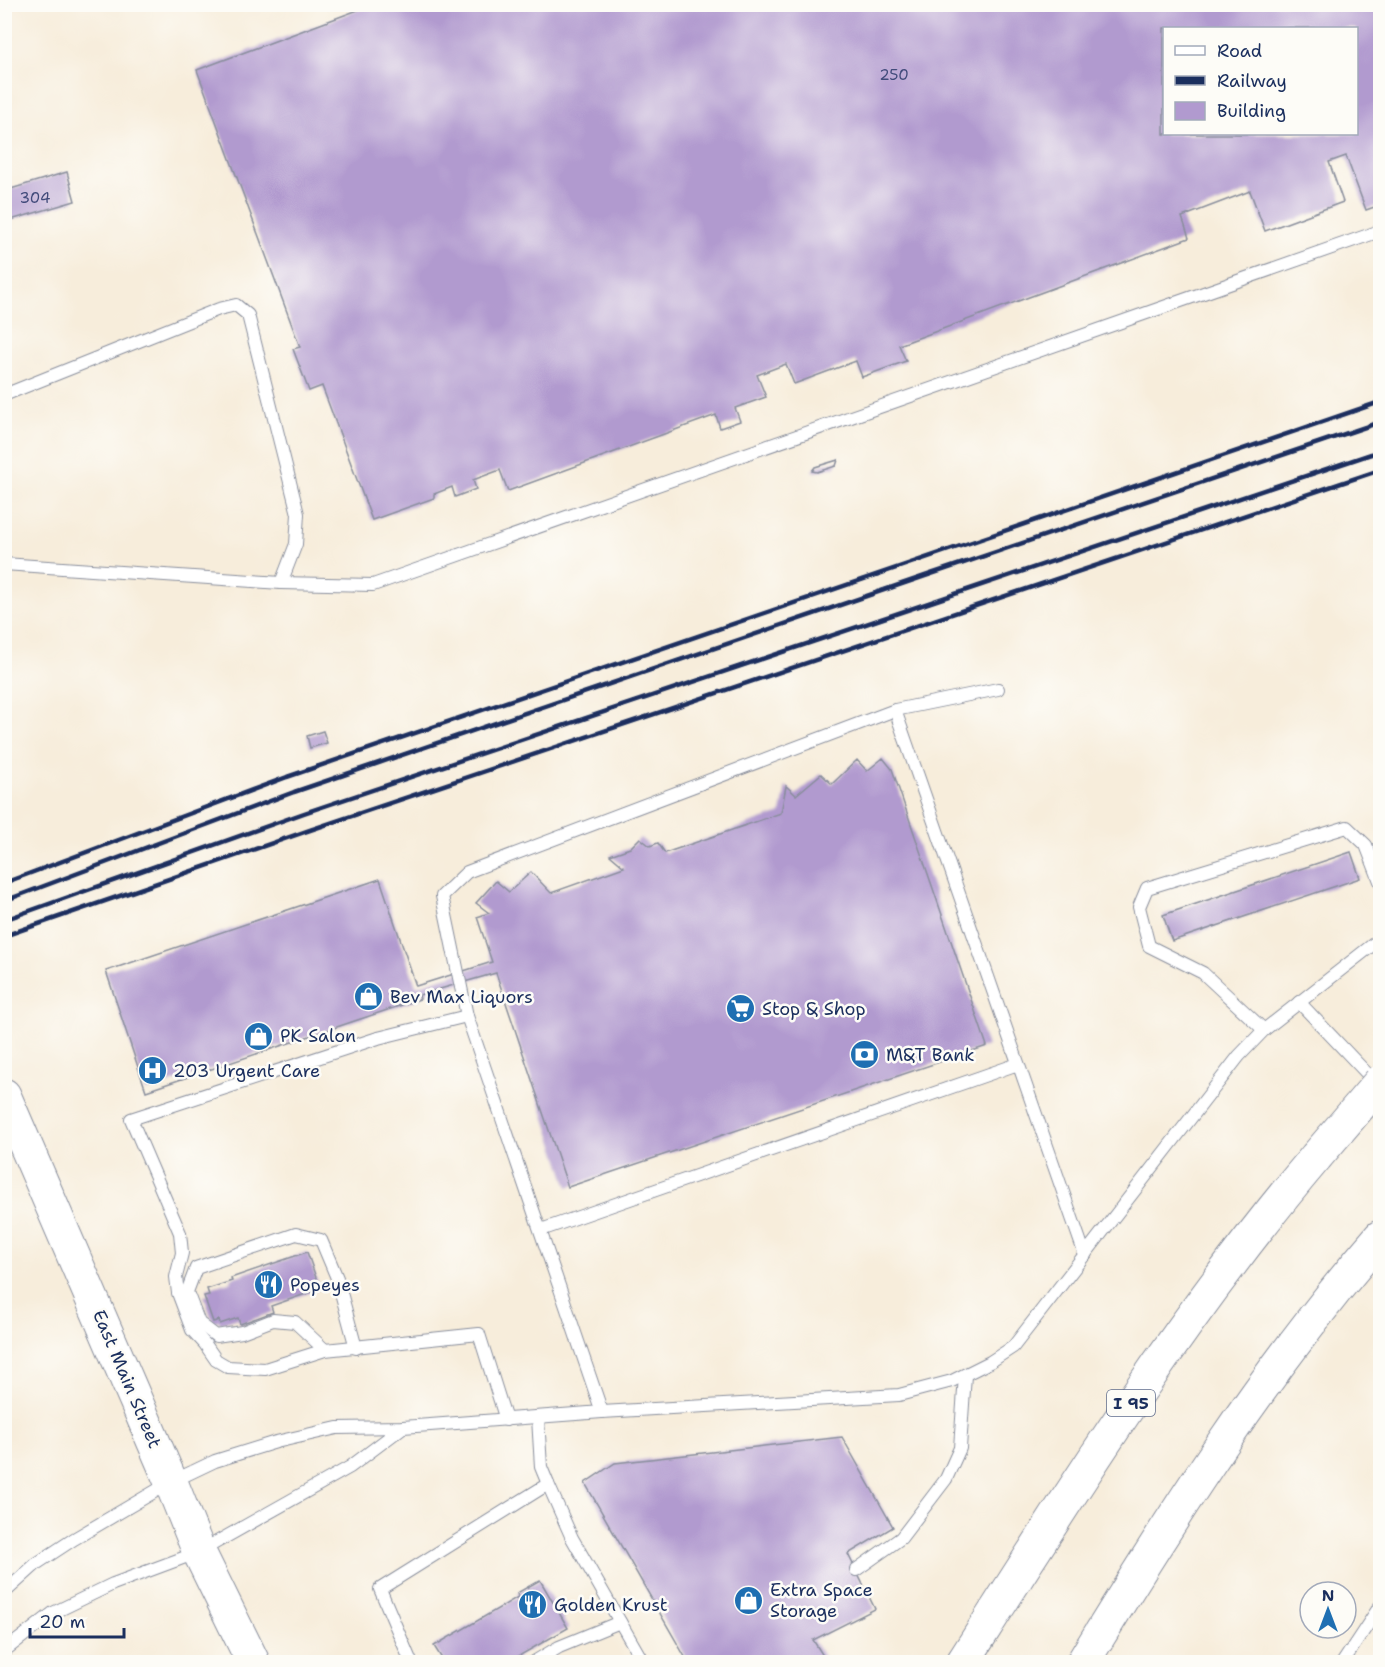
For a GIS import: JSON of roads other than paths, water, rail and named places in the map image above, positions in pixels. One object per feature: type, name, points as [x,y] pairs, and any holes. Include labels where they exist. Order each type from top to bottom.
[{"type":"main road","name":"I 95","points":[[963,1662],[1085,1471],[1153,1371],[1228,1268],[1316,1157],[1380,1082]]},
{"type":"main road","name":"East Main Street","points":[[4,1095],[199,1552],[253,1662]]},
{"type":"main road","points":[[1083,1662],[1228,1432],[1291,1347],[1380,1237]]},
{"type":"lane","points":[[4,564],[280,582],[373,585],[1380,231]]},
{"type":"lane","points":[[4,395],[219,309],[236,305],[248,315],[298,514],[296,544],[280,582]]},
{"type":"lane","points":[[602,1412],[467,1016],[442,896],[467,872],[895,710],[998,689]]},
{"type":"lane","points":[[895,710],[1085,1255]]},
{"type":"lane","points":[[1264,1029],[1203,973],[1149,946],[1139,907],[1148,888],[1347,827],[1366,845],[1380,881]]},
{"type":"lane","points":[[4,1593],[36,1564],[171,1482],[215,1461],[276,1442],[337,1428],[506,1420],[602,1412],[899,1395],[952,1381],[990,1362],[1013,1347],[1239,1056],[1264,1029],[1380,939]]},
{"type":"lane","points":[[1299,1002],[1380,1087]]},
{"type":"lane","points":[[467,1016],[378,1038],[131,1119],[180,1233],[182,1253],[176,1277],[178,1293],[192,1330],[216,1360],[236,1369],[265,1369],[325,1350],[479,1334],[506,1420]]},
{"type":"lane","points":[[541,1230],[1018,1064]]},
{"type":"lane","points":[[325,1350],[295,1322],[273,1320],[242,1332],[216,1336],[199,1323],[187,1292],[196,1268],[296,1234],[321,1240],[337,1278],[356,1348]]},
{"type":"lane","points":[[856,1570],[901,1538],[946,1479],[960,1448],[964,1375]]},
{"type":"lane","points":[[538,1418],[541,1467],[548,1484],[572,1538],[643,1662]]},
{"type":"lane","points":[[4,1651],[54,1613],[113,1584],[199,1552],[350,1467],[403,1426]]},
{"type":"lane","points":[[411,1662],[380,1589],[548,1484]]},
{"type":"lane","points":[[1342,1662],[1380,1606]]},
{"type":"lane","points":[[534,1662],[558,1647],[620,1622]]},
{"type":"railway","points":[[4,883],[287,777],[1380,402]]},
{"type":"railway","points":[[4,901],[294,792],[1380,422]]},
{"type":"railway","points":[[4,920],[304,813],[1380,451]]},
{"type":"railway","points":[[4,936],[310,830],[1380,470]]},
{"type":"place","name":"Bev Max Liquors","points":[[369,997]]},
{"type":"place","name":"Stop & Shop","points":[[741,1009]]},
{"type":"place","name":"PK Salon","points":[[259,1036]]},
{"type":"place","name":"M&T Bank","points":[[865,1055]]},
{"type":"place","name":"203 Urgent Care","points":[[152,1071]]},
{"type":"place","name":"Popeyes","points":[[269,1285]]},
{"type":"place","name":"Extra Space Storage","points":[[749,1600]]},
{"type":"place","name":"Golden Krust","points":[[533,1605]]}]
